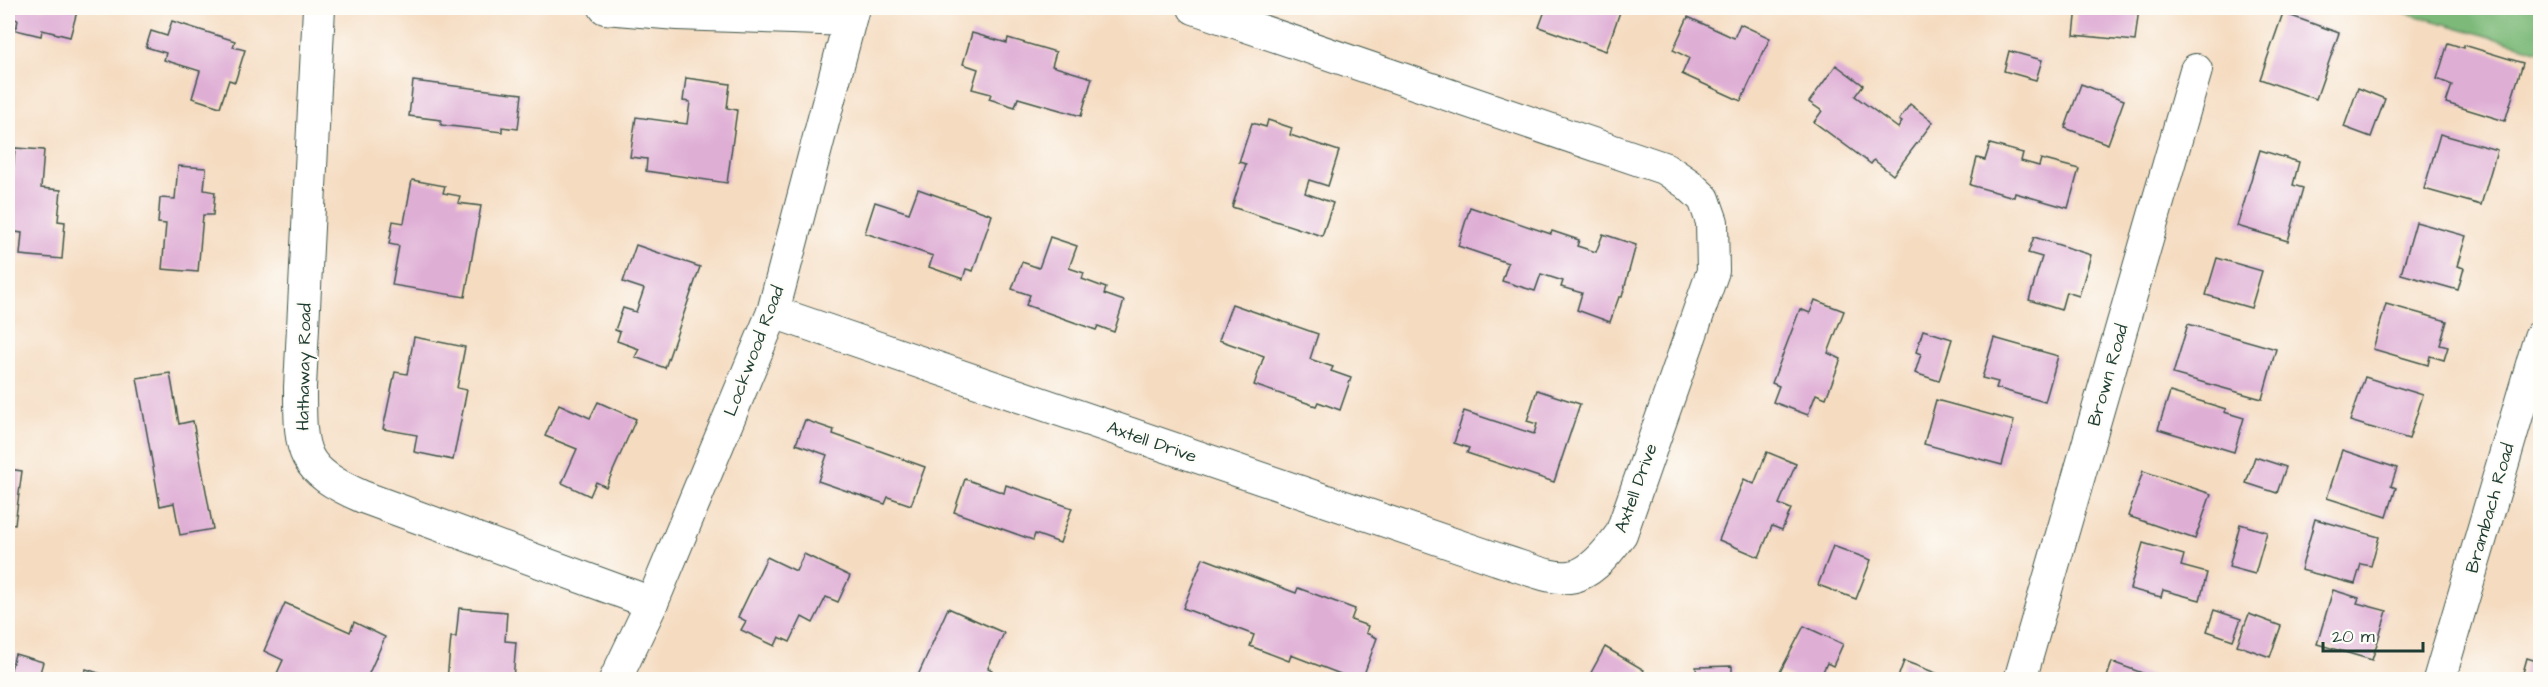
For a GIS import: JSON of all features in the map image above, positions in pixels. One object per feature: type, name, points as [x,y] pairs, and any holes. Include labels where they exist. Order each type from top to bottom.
[{"type":"street","name":"Hathaway Road","points":[[320,8],[300,387],[300,417],[304,448],[311,465],[331,483],[363,497],[652,603]]},
{"type":"street","points":[[605,8],[677,14],[851,14]]},
{"type":"street","name":"Axtell Drive","points":[[773,312],[1497,559],[1562,578],[1577,577],[1591,568],[1607,553],[1621,534],[1713,271],[1712,222],[1704,199],[1689,184],[1666,169],[1194,8]]},
{"type":"street","name":"Lockwood Road","points":[[615,680],[652,603],[773,312],[851,14]]},
{"type":"street","name":"Brown Road","points":[[2020,680],[2196,70]]},
{"type":"street","name":"Brambach Road","points":[[2439,680],[2541,337]]},
{"type":"green space","points":[[2388,8],[2540,8],[2540,51]]},
{"type":"building","points":[[8,8],[78,8],[70,37],[42,30],[41,36],[16,30],[18,20],[8,17]]},
{"type":"building","points":[[1546,8],[1618,8],[1616,11],[1620,12],[1606,51],[1539,27]]},
{"type":"building","points":[[2077,8],[2139,8],[2135,41],[2074,35]]},
{"type":"building","points":[[2283,13],[2339,33],[2316,99],[2260,79]]},
{"type":"building","points":[[1688,17],[1734,38],[1740,24],[1770,38],[1741,101],[1682,74],[1689,58],[1673,50]]},
{"type":"building","points":[[172,21],[235,41],[233,47],[245,50],[235,82],[229,80],[220,107],[192,98],[200,71],[164,60],[166,53],[146,47],[151,31],[167,36]]},
{"type":"building","points":[[972,33],[1007,43],[1008,38],[1056,52],[1052,66],[1092,78],[1081,116],[1018,98],[1015,107],[989,99],[991,94],[972,89],[978,69],[963,64]]},
{"type":"building","points":[[2448,43],[2464,48],[2464,45],[2523,63],[2505,121],[2446,103],[2452,85],[2437,79]]},
{"type":"building","points":[[2009,51],[2042,60],[2036,80],[2004,71]]},
{"type":"building","points":[[1836,65],[1863,85],[1855,96],[1898,128],[1902,122],[1899,120],[1910,104],[1933,122],[1893,175],[1874,160],[1871,164],[1814,122],[1822,111],[1809,102]]},
{"type":"building","points":[[686,78],[730,84],[727,108],[737,110],[727,183],[646,171],[647,159],[630,157],[636,117],[687,124],[690,102],[683,101]]},
{"type":"building","points":[[413,81],[522,94],[518,129],[502,127],[502,132],[441,125],[441,120],[409,116]]},
{"type":"building","points":[[2081,84],[2124,100],[2108,144],[2065,128]]},
{"type":"building","points":[[2358,88],[2385,99],[2371,137],[2344,127]]},
{"type":"building","points":[[1268,120],[1292,128],[1290,135],[1339,151],[1328,186],[1309,180],[1305,193],[1333,203],[1322,236],[1232,207],[1246,164],[1239,162],[1252,123],[1266,127]]},
{"type":"building","points":[[2440,134],[2497,150],[2481,205],[2424,189]]},
{"type":"building","points":[[1990,144],[2023,153],[2021,161],[2039,166],[2041,159],[2079,169],[2068,208],[2015,193],[2014,197],[1970,185],[1977,158],[1985,160]]},
{"type":"building","points":[[15,148],[44,150],[41,188],[61,190],[58,221],[65,222],[62,259],[20,255],[22,233],[8,231],[8,192],[11,192]]},
{"type":"building","points":[[2260,150],[2299,162],[2293,185],[2303,188],[2288,241],[2237,226]]},
{"type":"building","points":[[178,166],[206,168],[204,190],[215,192],[213,215],[203,215],[198,272],[162,269],[166,224],[158,223],[160,198],[175,199]]},
{"type":"building","points":[[412,180],[445,186],[443,193],[460,196],[458,203],[481,206],[465,297],[392,285],[399,246],[389,244],[393,221],[404,223]]},
{"type":"building","points":[[918,189],[992,215],[973,271],[966,269],[963,279],[929,267],[933,256],[865,233],[875,202],[909,213]]},
{"type":"building","points":[[1470,207],[1551,234],[1552,231],[1579,240],[1577,246],[1596,252],[1603,234],[1636,245],[1622,297],[1619,297],[1610,322],[1577,310],[1582,293],[1561,287],[1563,281],[1541,274],[1535,291],[1502,281],[1508,263],[1458,246]]},
{"type":"building","points":[[2416,222],[2466,236],[2457,266],[2464,268],[2458,290],[2401,274]]},
{"type":"building","points":[[1050,237],[1077,246],[1069,268],[1084,273],[1082,279],[1106,288],[1104,294],[1124,301],[1114,332],[1098,326],[1096,330],[1026,305],[1030,295],[1012,289],[1022,262],[1039,268]]},
{"type":"building","points":[[2034,237],[2091,255],[2079,296],[2066,292],[2061,310],[2029,300],[2042,257],[2028,253]]},
{"type":"building","points":[[636,245],[700,267],[665,368],[635,357],[639,349],[617,341],[620,332],[615,330],[623,308],[636,312],[644,289],[623,282]]},
{"type":"building","points":[[2217,258],[2262,271],[2251,308],[2206,295]]},
{"type":"building","points":[[1815,300],[1844,311],[1828,353],[1841,359],[1826,398],[1816,394],[1808,415],[1773,402],[1779,386],[1772,383],[1800,309],[1810,313]]},
{"type":"building","points":[[1232,304],[1318,334],[1310,359],[1333,367],[1331,371],[1351,378],[1340,410],[1318,402],[1316,406],[1254,385],[1264,356],[1219,340]]},
{"type":"building","points":[[2386,304],[2447,321],[2440,345],[2448,347],[2444,360],[2430,356],[2428,365],[2373,349]]},
{"type":"building","points":[[2188,324],[2276,349],[2262,399],[2173,374]]},
{"type":"building","points":[[1923,330],[1952,339],[1939,381],[1915,373],[1921,354],[1916,352]]},
{"type":"building","points":[[414,337],[465,347],[457,388],[467,390],[453,460],[414,452],[417,435],[383,429],[395,372],[407,374]]},
{"type":"building","points":[[1994,338],[2058,356],[2045,402],[1996,388],[1998,382],[1982,378]]},
{"type":"building","points":[[170,373],[179,424],[193,421],[213,529],[180,535],[174,503],[160,506],[137,378]]},
{"type":"building","points":[[2365,377],[2423,395],[2409,439],[2350,421]]},
{"type":"building","points":[[1537,390],[1580,404],[1554,482],[1467,453],[1469,448],[1454,443],[1464,411],[1534,434],[1537,424],[1527,421]]},
{"type":"building","points":[[2170,392],[2226,409],[2224,412],[2244,418],[2234,452],[2158,429]]},
{"type":"building","points":[[1936,400],[2014,421],[2002,465],[1924,444]]},
{"type":"building","points":[[598,402],[636,419],[606,487],[596,482],[590,496],[562,483],[577,449],[545,436],[559,404],[590,418]]},
{"type":"building","points":[[805,420],[834,430],[833,434],[925,467],[911,505],[888,497],[885,504],[818,481],[827,455],[796,444]]},
{"type":"building","points":[[2342,450],[2397,468],[2391,486],[2396,488],[2387,517],[2327,498]]},
{"type":"building","points":[[1767,452],[1796,464],[1779,504],[1791,509],[1782,530],[1772,526],[1759,557],[1719,540],[1744,479],[1754,484]]},
{"type":"building","points":[[2255,457],[2286,467],[2277,493],[2246,483]]},
{"type":"building","points":[[8,469],[22,471],[15,524],[8,523]]},
{"type":"building","points":[[2143,471],[2211,494],[2195,539],[2128,516]]},
{"type":"building","points":[[965,479],[1004,493],[1006,485],[1072,508],[1060,543],[1035,534],[1033,540],[954,512]]},
{"type":"building","points":[[2315,519],[2379,537],[2371,566],[2361,564],[2355,584],[2301,570]]},
{"type":"building","points":[[2240,524],[2267,532],[2255,574],[2229,567]]},
{"type":"building","points":[[2143,543],[2184,555],[2181,566],[2207,573],[2200,600],[2163,590],[2161,597],[2130,589]]},
{"type":"building","points":[[1833,546],[1871,560],[1856,599],[1818,585]]},
{"type":"building","points":[[804,554],[850,576],[838,602],[826,597],[813,623],[802,617],[790,642],[779,637],[775,646],[741,630],[746,621],[738,617],[767,557],[796,571]]},
{"type":"building","points":[[1203,558],[1296,593],[1298,588],[1355,609],[1351,620],[1368,626],[1366,633],[1377,638],[1362,680],[1356,680],[1291,655],[1289,661],[1250,646],[1254,635],[1183,608]]},
{"type":"building","points":[[2333,590],[2359,598],[2357,603],[2387,611],[2372,660],[2317,644]]},
{"type":"building","points":[[285,603],[350,632],[354,622],[385,637],[366,680],[274,680],[283,660],[264,651]]},
{"type":"building","points":[[459,608],[507,612],[505,641],[516,642],[513,680],[447,680],[451,637],[456,637]]},
{"type":"building","points":[[948,608],[1004,633],[988,668],[992,670],[988,680],[916,680]]},
{"type":"building","points":[[2214,610],[2241,619],[2233,640],[2207,631]]},
{"type":"building","points":[[2249,614],[2281,626],[2270,657],[2237,645]]},
{"type":"building","points":[[1804,626],[1843,644],[1833,666],[1827,663],[1819,680],[1796,680],[1780,672]]},
{"type":"building","points":[[1605,647],[1644,670],[1642,674],[1652,680],[1587,680]]},
{"type":"building","points":[[15,654],[43,662],[38,680],[8,680],[8,668],[11,669]]},
{"type":"building","points":[[2527,658],[2540,662],[2540,680],[2521,680]]},
{"type":"building","points":[[1904,661],[1952,679],[1952,680],[1897,680]]},
{"type":"building","points":[[2112,662],[2159,679],[2159,680],[2106,680]]},
{"type":"building","points":[[1732,666],[1732,680],[1658,680],[1658,678],[1697,676],[1696,667]]},
{"type":"building","points":[[86,669],[117,679],[117,680],[83,680]]}]
